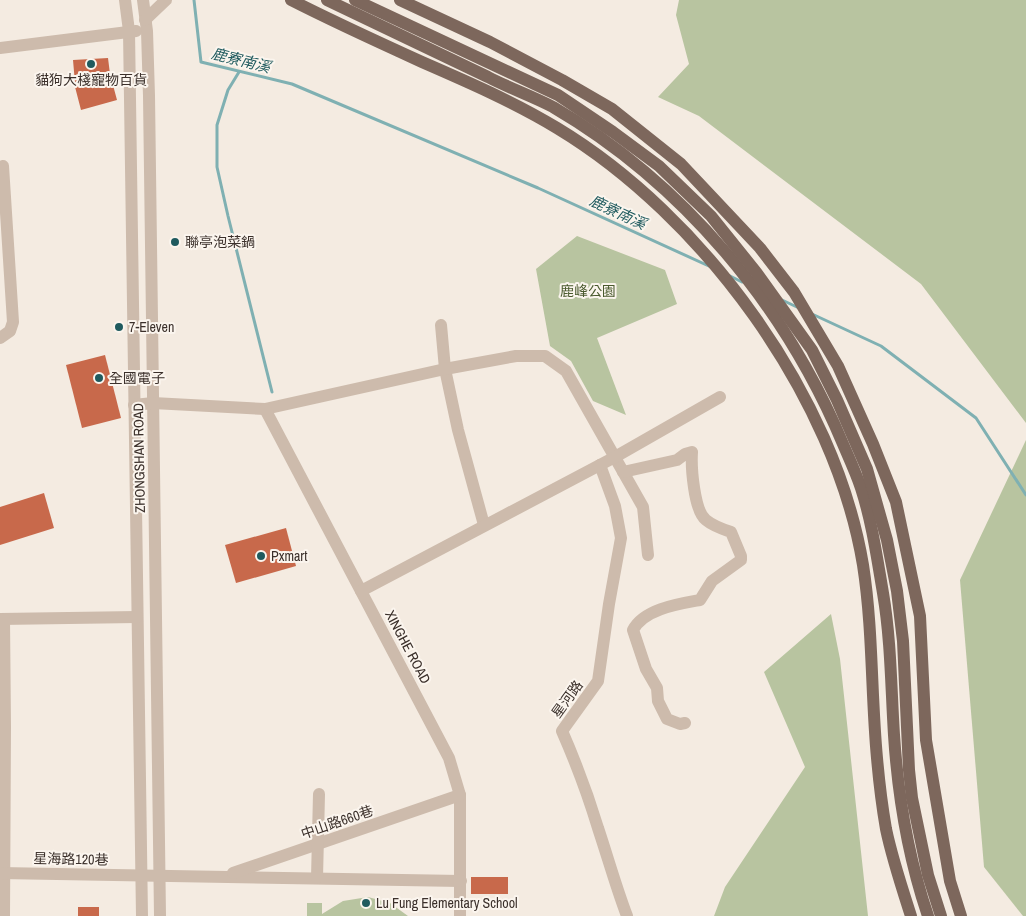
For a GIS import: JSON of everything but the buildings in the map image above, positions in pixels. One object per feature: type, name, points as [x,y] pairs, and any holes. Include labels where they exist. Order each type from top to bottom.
[{"type":"main road","points":[[291,0],[518,106],[559,129],[599,156],[633,183],[667,214],[715,265],[759,324],[779,354],[818,425],[835,464],[848,503],[863,565],[872,662],[877,756],[886,830],[911,916]]},
{"type":"main road","points":[[327,0],[551,106],[604,141],[649,175],[688,211],[742,272],[775,318],[801,359],[832,418],[861,488],[874,543],[890,644],[894,735],[900,798],[915,878],[928,916]]},
{"type":"main road","points":[[355,0],[558,95],[659,166],[712,216],[756,272],[812,350],[837,400],[867,469],[887,540],[897,591],[903,641],[912,798],[928,875],[941,916]]},
{"type":"main road","points":[[400,0],[490,42],[612,109],[681,164],[760,248],[794,292],[838,366],[873,444],[896,502],[920,616],[926,740],[950,880],[961,916]]},
{"type":"street","name":"ZHONGSHAN ROAD","points":[[125,0],[129,31],[142,916]]},
{"type":"street","name":"ZHONGSHAN ROAD","points":[[143,0],[146,26],[153,403],[160,916]]},
{"type":"street","points":[[0,48],[129,31],[146,26],[166,0]]},
{"type":"street","points":[[0,338],[10,331],[13,322],[3,166]]},
{"type":"street","points":[[441,325],[445,368],[458,430],[484,525]]},
{"type":"street","points":[[134,405],[153,403],[265,409],[445,368],[516,356],[544,356],[566,371],[643,507],[648,555]]},
{"type":"street","points":[[361,591],[614,457],[720,397]]},
{"type":"street","name":"XINGHE ROAD","points":[[265,409],[449,758],[460,795],[460,916]]},
{"type":"street","points":[[623,472],[677,460],[685,454],[692,452],[691,462],[698,506],[704,520],[720,529],[731,532],[741,556],[741,560],[712,580],[700,600],[669,605],[637,622],[633,630],[646,669],[657,688],[658,701],[667,719],[680,724],[685,723]]},
{"type":"street","name":"星河路","points":[[600,464],[615,506],[621,538],[608,604],[598,681],[562,731],[580,772],[612,877],[627,916]]},
{"type":"street","points":[[4,916],[2,873],[2,619],[137,617]]},
{"type":"street","points":[[316,878],[319,794]]},
{"type":"street","name":"中山路660巷","points":[[223,876],[460,795]]},
{"type":"street","name":"星海路120巷","points":[[2,873],[141,874]]},
{"type":"street","name":"中山路660巷","points":[[141,874],[461,881]]},
{"type":"green space","points":[[679,0],[1026,0],[1026,423],[921,284],[699,116],[658,97],[689,64],[676,15]]},
{"type":"green space","name":"鹿峰公園","points":[[577,236],[665,270],[677,304],[597,338],[626,415],[593,401],[571,361],[550,346],[536,269]]},
{"type":"green space","points":[[1026,440],[1026,916],[1023,916],[984,867],[960,580]]},
{"type":"green space","points":[[831,614],[840,659],[868,916],[714,916],[725,887],[805,767],[764,672]]},
{"type":"green space","points":[[368,897],[390,903],[408,916],[307,916],[307,903],[322,903],[322,914],[343,901]]},
{"type":"waterway","name":"鹿寮南溪","points":[[194,0],[201,62],[292,84],[538,188],[711,267]]},
{"type":"waterway","points":[[239,72],[228,90],[217,125],[217,167],[272,392]]},
{"type":"waterway","name":"鹿寮南溪","points":[[728,275],[742,282]]},
{"type":"waterway","name":"鹿寮南溪","points":[[782,300],[799,308]]},
{"type":"waterway","name":"鹿寮南溪","points":[[812,314],[881,346],[976,418],[1026,495]]},
{"type":"place","name":"貓狗大棧寵物百貨","points":[[91,64]]},
{"type":"place","name":"聯亭泡菜鍋","points":[[175,242]]},
{"type":"place","name":"7-Eleven","points":[[119,327]]},
{"type":"place","name":"全國電子","points":[[99,378]]},
{"type":"place","name":"Pxmart","points":[[261,556]]},
{"type":"place","name":"Lu Fung Elementary School","points":[[366,903]]}]
